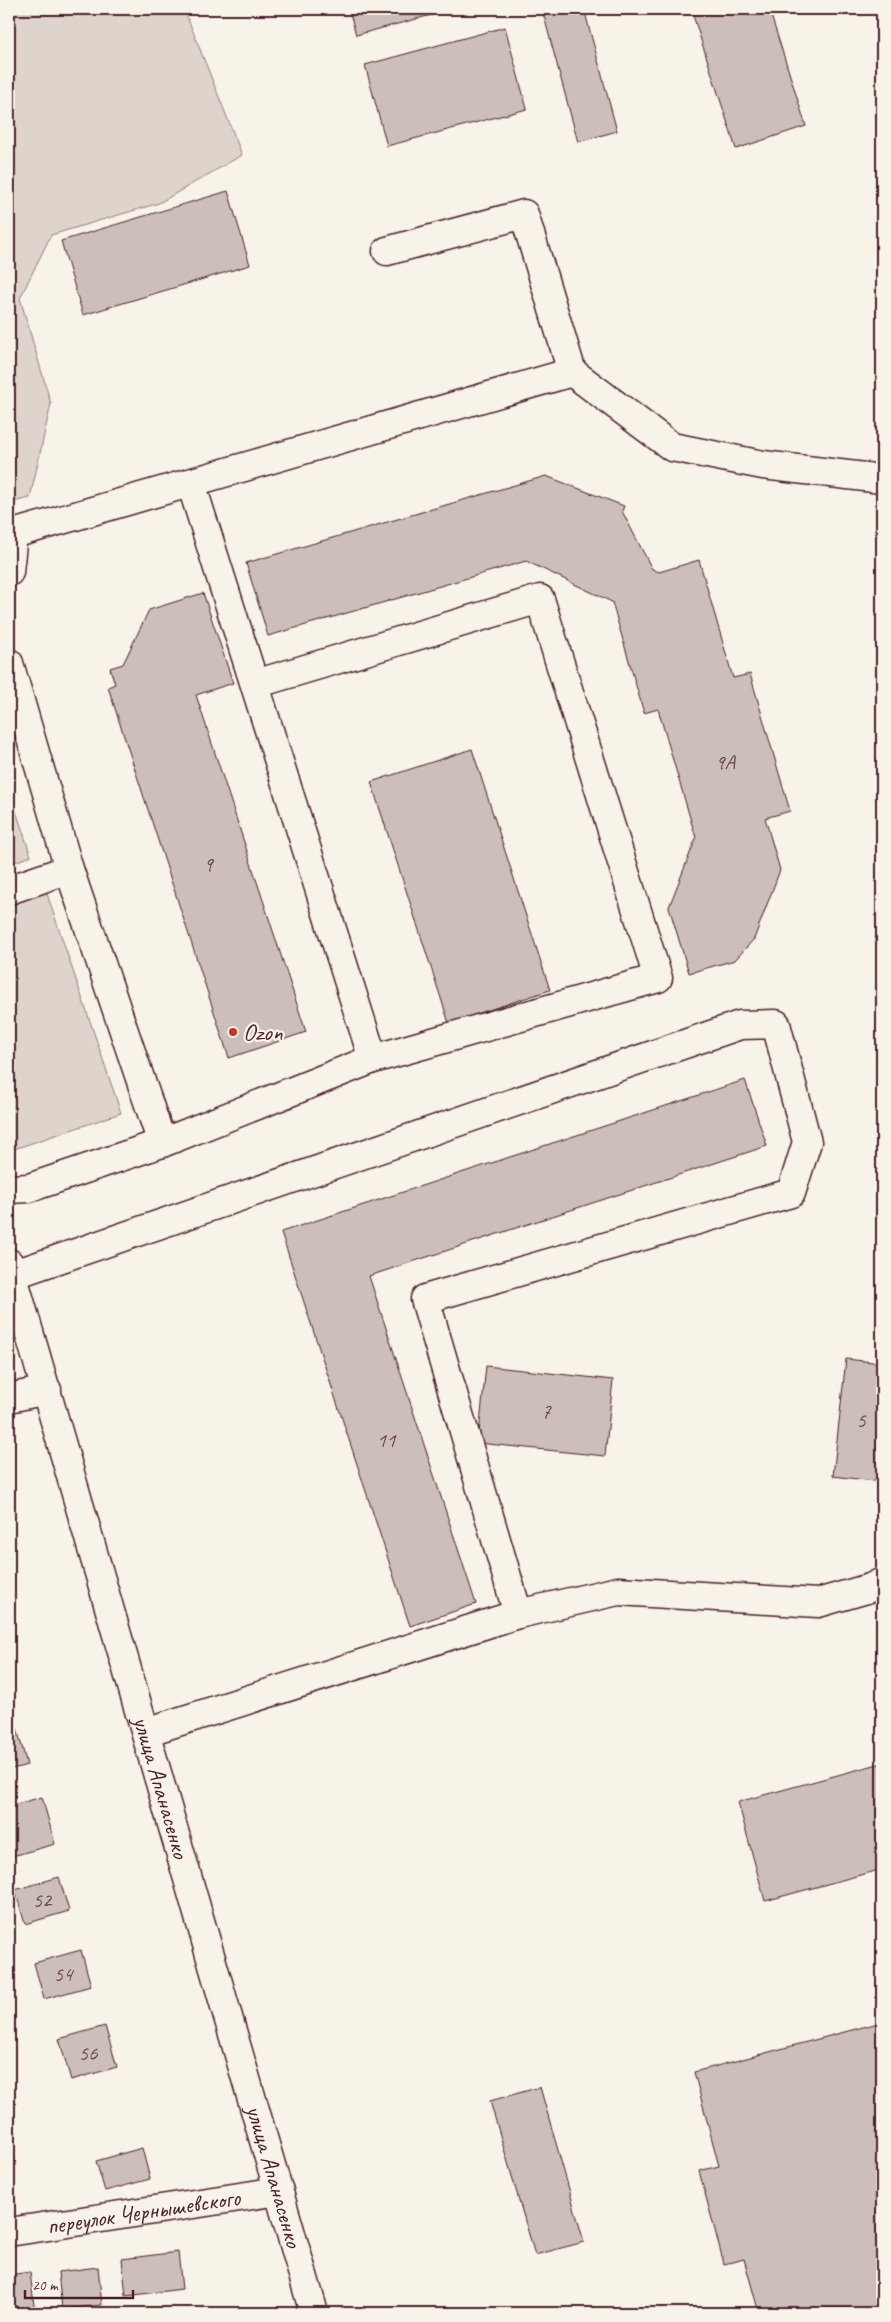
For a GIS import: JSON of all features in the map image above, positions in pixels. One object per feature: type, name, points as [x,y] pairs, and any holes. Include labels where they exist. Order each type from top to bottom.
[{"type":"main road","points":[[387,251],[524,214],[572,372],[672,448],[763,465],[882,479]]},
{"type":"main road","points":[[9,572],[11,535],[572,372]]},
{"type":"main road","points":[[191,483],[373,1059]]},
{"type":"main road","points":[[9,1190],[29,1188],[162,1143],[373,1059],[658,978],[540,599],[255,684]]},
{"type":"main road","points":[[9,663],[69,869],[162,1143]]},
{"type":"main road","points":[[9,890],[69,869]]},
{"type":"main road","points":[[10,1269],[740,1025],[776,1024],[807,1142],[791,1192],[425,1299],[518,1614]]},
{"type":"main road","name":"улица Апанасенко","points":[[10,1269],[47,1390],[314,2313]]},
{"type":"main road","points":[[9,1398],[47,1390]]},
{"type":"main road","points":[[146,1732],[518,1614],[618,1591],[818,1603],[870,1588],[882,1582]]},
{"type":"main road","name":"переулок Чернышевского","points":[[9,2232],[279,2191]]},
{"type":"shaded area","points":[[9,9],[184,9],[242,155],[159,203],[51,235],[20,298],[51,404],[30,498],[9,503]]},
{"type":"shaded area","points":[[9,790],[31,856],[9,864]]},
{"type":"shaded area","points":[[45,888],[121,1113],[14,1149],[9,1134],[9,901]]},
{"type":"building","points":[[349,9],[454,9],[356,35]]},
{"type":"building","points":[[542,9],[584,9],[617,131],[578,142]]},
{"type":"building","points":[[691,9],[769,9],[806,126],[736,149]]},
{"type":"building","points":[[877,9],[882,9],[882,30]]},
{"type":"building","points":[[505,27],[527,109],[387,146],[365,65]]},
{"type":"building","points":[[228,191],[250,265],[83,315],[61,241]]},
{"type":"building","points":[[546,476],[624,506],[622,511],[652,569],[659,572],[699,560],[733,678],[750,674],[790,811],[765,818],[780,870],[754,939],[735,960],[689,973],[669,907],[696,838],[658,709],[644,713],[612,602],[526,561],[268,636],[246,563]]},
{"type":"building","points":[[203,593],[233,683],[196,695],[306,1032],[229,1058],[108,687],[115,684],[110,668],[123,664],[149,610]]},
{"type":"building","points":[[472,749],[550,990],[449,1023],[371,782]]},
{"type":"building","points":[[745,1080],[767,1146],[369,1276],[476,1604],[410,1626],[281,1232]]},
{"type":"building","points":[[846,1359],[882,1363],[882,1482],[833,1476]]},
{"type":"building","points":[[486,1366],[613,1380],[605,1456],[478,1443]]},
{"type":"building","points":[[15,1721],[27,1765],[9,1770],[9,1723]]},
{"type":"building","points":[[882,1763],[882,1869],[765,1901],[738,1802]]},
{"type":"building","points":[[42,1797],[55,1844],[9,1857],[9,1806]]},
{"type":"building","points":[[59,1877],[69,1911],[25,1924],[15,1890]]},
{"type":"building","points":[[81,1950],[91,1986],[44,1999],[34,1963]]},
{"type":"building","points":[[882,2022],[882,2313],[759,2313],[744,2259],[724,2264],[699,2171],[719,2166],[694,2072]]},
{"type":"building","points":[[105,2026],[117,2067],[71,2080],[59,2039]]},
{"type":"building","points":[[540,2087],[584,2242],[535,2255],[490,2101]]},
{"type":"building","points":[[142,2148],[150,2179],[105,2191],[96,2161]]},
{"type":"building","points":[[178,2252],[182,2289],[126,2296],[122,2259]]},
{"type":"building","points":[[98,2267],[102,2305],[62,2309],[58,2272]]},
{"type":"building","points":[[30,2272],[35,2313],[9,2313],[9,2275]]},
{"type":"place","name":"Ozon","points":[[233,1032]]}]
